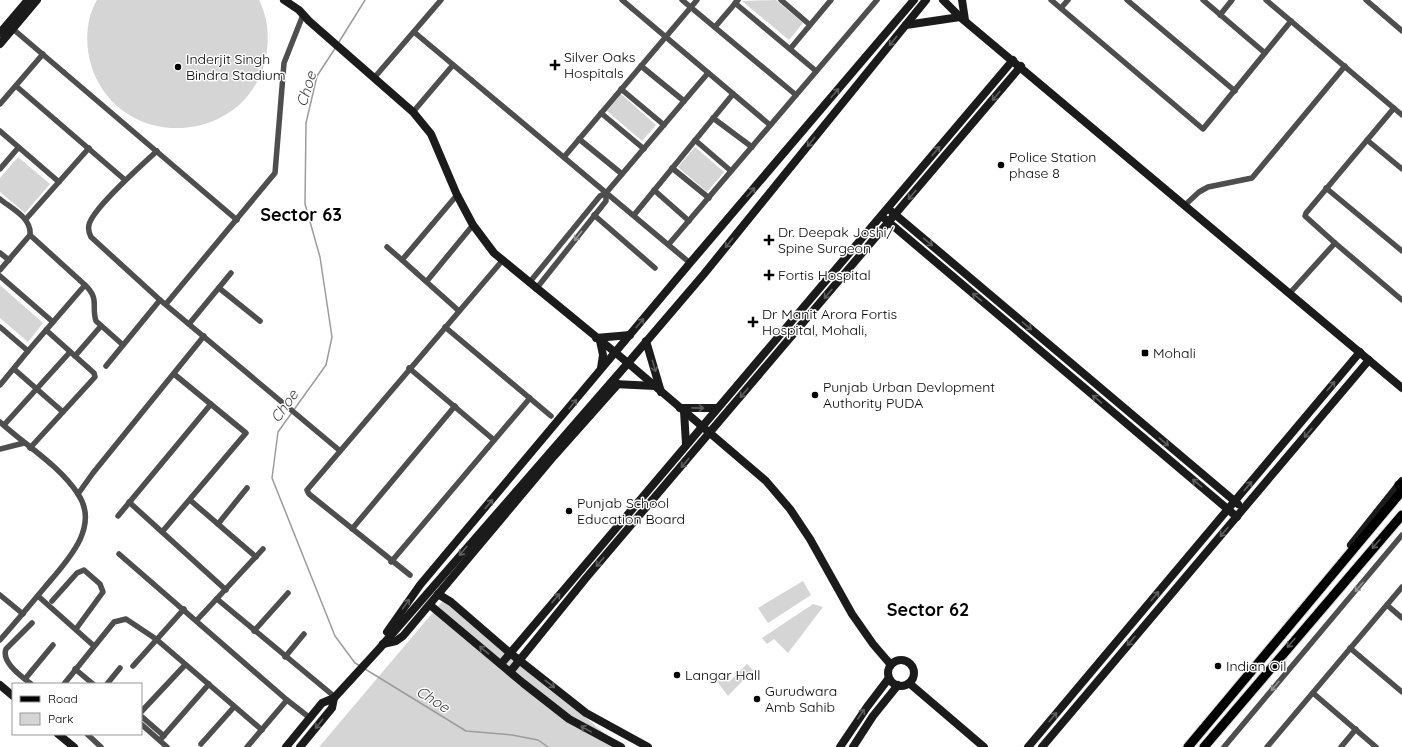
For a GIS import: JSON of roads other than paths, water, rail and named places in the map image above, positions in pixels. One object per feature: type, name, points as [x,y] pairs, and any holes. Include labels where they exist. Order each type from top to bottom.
[{"type":"main road","points":[[1188,747],[1401,485]]},
{"type":"main road","points":[[1204,747],[1402,515]]},
{"type":"street","points":[[0,33],[28,0]]},
{"type":"street","points":[[0,44],[37,0]]},
{"type":"street","points":[[284,0],[413,112],[430,134],[457,195],[473,226],[487,246],[502,261],[628,363],[766,481],[790,509],[810,539],[852,614],[890,665]]},
{"type":"street","points":[[374,78],[441,0]]},
{"type":"street","points":[[622,0],[770,125]]},
{"type":"street","points":[[682,0],[796,95]]},
{"type":"street","points":[[564,157],[697,0]]},
{"type":"street","points":[[781,0],[810,25]]},
{"type":"street","points":[[790,49],[831,0]]},
{"type":"street","points":[[669,244],[877,0]]},
{"type":"street","points":[[381,647],[399,639],[430,605],[614,384],[628,363],[704,274],[926,0]]},
{"type":"street","points":[[943,0],[1402,388]]},
{"type":"street","points":[[962,0],[963,18]]},
{"type":"street","points":[[1051,0],[1203,128],[1205,128],[1291,21]]},
{"type":"street","points":[[1061,8],[1068,0]]},
{"type":"street","points":[[1127,0],[1235,91]]},
{"type":"street","points":[[1203,0],[1265,53]]},
{"type":"street","points":[[1220,15],[1232,0]]},
{"type":"street","points":[[1266,0],[1402,116]]},
{"type":"street","points":[[1366,0],[1402,31]]},
{"type":"street","points":[[381,647],[379,643],[420,585],[911,1]]},
{"type":"street","points":[[715,27],[737,2],[816,71]]},
{"type":"street","points":[[166,304],[237,220],[276,169],[284,62],[303,15]]},
{"type":"street","points":[[906,25],[963,18]]},
{"type":"street","points":[[13,29],[237,220]]},
{"type":"street","points":[[414,32],[690,262]]},
{"type":"street","points":[[0,104],[43,54]]},
{"type":"street","points":[[501,664],[701,426],[1013,60]]},
{"type":"street","points":[[413,112],[453,65]]},
{"type":"street","points":[[641,66],[684,102]]},
{"type":"street","points":[[510,672],[586,578],[1021,66]]},
{"type":"street","points":[[1185,205],[1199,192],[1208,187],[1252,178],[1345,66]]},
{"type":"street","points":[[529,283],[600,196],[606,193],[708,73]]},
{"type":"street","points":[[16,86],[125,180]]},
{"type":"street","points":[[621,89],[664,125]]},
{"type":"street","points":[[634,215],[733,94]]},
{"type":"street","points":[[1394,108],[1326,188],[1305,216],[1402,300]]},
{"type":"street","points":[[601,113],[644,149]]},
{"type":"street","points":[[713,118],[752,147]]},
{"type":"street","points":[[0,131],[59,182]]},
{"type":"street","points":[[579,139],[622,174]]},
{"type":"street","points":[[695,140],[731,171]]},
{"type":"street","points":[[1367,140],[1402,169]]},
{"type":"street","points":[[0,169],[18,148]]},
{"type":"street","points":[[26,219],[89,148]]},
{"type":"street","points":[[157,151],[125,180],[94,215],[89,223],[89,232],[91,237],[160,300],[339,450]]},
{"type":"street","points":[[672,168],[708,198]]},
{"type":"street","points":[[1326,188],[1402,251]]},
{"type":"street","points":[[654,190],[689,221]]},
{"type":"street","points":[[536,289],[606,200],[606,193]]},
{"type":"street","points":[[402,260],[457,195]]},
{"type":"street","points":[[0,199],[26,219],[30,226],[30,235],[0,270]]},
{"type":"street","points":[[888,208],[1244,509]]},
{"type":"street","points":[[594,215],[655,268]]},
{"type":"street","points":[[880,216],[1237,517]]},
{"type":"street","points":[[427,281],[473,226]]},
{"type":"street","points":[[30,235],[92,291],[95,300],[94,316],[96,321],[123,345]]},
{"type":"street","points":[[1289,294],[1335,243]]},
{"type":"street","points":[[387,247],[459,311]]},
{"type":"street","points":[[0,253],[9,260]]},
{"type":"street","points":[[410,576],[307,492],[308,488],[502,261]]},
{"type":"street","points":[[947,272],[954,264]]},
{"type":"street","points":[[189,324],[231,273]]},
{"type":"street","points":[[0,276],[53,322]]},
{"type":"street","points":[[0,385],[85,285]]},
{"type":"street","points":[[219,288],[260,321]]},
{"type":"street","points":[[106,366],[160,300]]},
{"type":"street","points":[[75,356],[101,326]]},
{"type":"street","points":[[445,326],[552,416]]},
{"type":"street","points":[[0,327],[28,351]]},
{"type":"street","points":[[30,448],[95,376],[94,373],[46,330]]},
{"type":"street","points":[[598,340],[630,335]]},
{"type":"street","points":[[78,494],[93,473],[204,336]]},
{"type":"street","points":[[598,340],[603,355],[600,370]]},
{"type":"street","points":[[646,341],[658,389]]},
{"type":"street","points":[[0,640],[73,555],[82,535],[85,519],[83,504],[78,494],[60,474],[2,424],[70,352]]},
{"type":"street","points":[[1028,747],[1360,352]]},
{"type":"street","points":[[1042,747],[1370,360]]},
{"type":"street","points":[[1069,375],[1076,367]]},
{"type":"street","points":[[410,368],[494,440]]},
{"type":"street","points":[[14,369],[63,412]]},
{"type":"street","points":[[162,532],[246,434],[212,404],[174,374]]},
{"type":"street","points":[[614,384],[658,389]]},
{"type":"street","points":[[286,747],[322,703],[334,698],[381,647],[614,384]]},
{"type":"street","points":[[391,562],[530,398]]},
{"type":"street","points":[[118,516],[212,404]]},
{"type":"street","points":[[352,529],[455,406]]},
{"type":"street","points":[[682,409],[717,408]]},
{"type":"street","points":[[682,409],[686,444]]},
{"type":"street","points":[[1128,425],[1134,417]]},
{"type":"street","points":[[0,449],[24,443]]},
{"type":"street","points":[[1182,747],[1325,578],[1401,485]]},
{"type":"street","points":[[218,524],[247,488]]},
{"type":"street","points":[[190,500],[256,557]]},
{"type":"street","points":[[129,502],[226,590]]},
{"type":"street","points":[[628,514],[635,521]]},
{"type":"street","points":[[1224,747],[1402,535]]},
{"type":"street","points":[[197,620],[263,549]]},
{"type":"street","points":[[119,554],[197,620],[287,700],[310,718]]},
{"type":"street","points":[[52,601],[77,573],[81,571],[84,570],[100,584],[103,592],[76,629]]},
{"type":"street","points":[[578,572],[586,578]]},
{"type":"street","points":[[1267,747],[1402,587]]},
{"type":"street","points":[[254,631],[288,593]]},
{"type":"street","points":[[438,594],[451,602],[510,653],[586,713],[648,747]]},
{"type":"street","points":[[0,595],[23,614]]},
{"type":"street","points":[[38,596],[94,646]]},
{"type":"street","points":[[217,599],[334,698]]},
{"type":"street","points":[[430,605],[569,719],[621,747]]},
{"type":"street","points":[[1387,605],[1402,618]]},
{"type":"street","points":[[1146,607],[1155,613]]},
{"type":"street","points":[[133,666],[184,609]]},
{"type":"street","points":[[65,683],[114,622],[126,619],[156,639],[262,730]]},
{"type":"street","points":[[29,683],[5,658],[4,653],[6,649],[32,623]]},
{"type":"street","points":[[530,628],[539,635]]},
{"type":"street","points":[[285,657],[304,634]]},
{"type":"street","points":[[25,679],[53,645]]},
{"type":"street","points":[[1350,648],[1402,692]]},
{"type":"street","points":[[901,660],[912,665],[914,676],[909,683],[898,685],[892,682],[889,678],[888,670],[890,665],[901,660]]},
{"type":"street","points":[[142,711],[185,665]]},
{"type":"street","points":[[108,683],[120,668]]},
{"type":"street","points":[[75,669],[92,683]]},
{"type":"street","points":[[840,747],[867,706],[889,678]]},
{"type":"street","points":[[909,683],[984,747]]},
{"type":"street","points":[[162,738],[208,684]]},
{"type":"street","points":[[0,685],[12,695]]},
{"type":"street","points":[[853,747],[873,716],[898,685]]},
{"type":"street","points":[[1313,693],[1376,747]]},
{"type":"street","points":[[300,747],[332,708],[334,698]]},
{"type":"street","points":[[247,747],[287,700]]},
{"type":"street","points":[[201,744],[234,707]]},
{"type":"street","points":[[142,717],[162,738],[167,747]]},
{"type":"street","points":[[142,725],[162,738]]},
{"type":"street","points":[[1341,747],[1356,730]]},
{"type":"street","points":[[59,735],[74,747]]},
{"type":"street","points":[[87,735],[102,747]]},
{"type":"waterway","name":"Choe","points":[[339,42],[365,0]]},
{"type":"waterway","name":"Choe","points":[[336,47],[317,76],[306,123],[305,204],[320,257],[332,337],[326,365],[278,432],[272,478],[335,636],[355,663],[360,666]]},
{"type":"waterway","name":"Choe","points":[[365,669],[466,731],[512,735],[538,740],[548,747]]},
{"type":"place","name":"Silver Oaks Hospitals","points":[[555,65]]},
{"type":"place","name":"Inderjit Singh Bindra Stadium","points":[[178,67]]},
{"type":"place","name":"Police Station phase 8","points":[[1001,165]]},
{"type":"place","name":"Dr. Deepak Joshi/ Spine Surgeon","points":[[769,240]]},
{"type":"place","name":"Fortis Hospital","points":[[769,275]]},
{"type":"place","name":"Dr Manit Arora Fortis Hospital, Mohali,","points":[[753,322]]},
{"type":"place","name":"Mohali","points":[[1145,353]]},
{"type":"place","name":"Punjab Urban Devlopment Authority PUDA","points":[[815,395]]},
{"type":"place","name":"Punjab School Education Board","points":[[569,511]]},
{"type":"place","name":"Indian Oil","points":[[1218,666]]},
{"type":"place","name":"Langar Hall","points":[[677,675]]},
{"type":"place","name":"Gurudwara Amb Sahib","points":[[757,699]]},
{"type":"district","name":"Sector 63","points":[[301,214]]},
{"type":"district","name":"Sector 62","points":[[928,609]]}]
